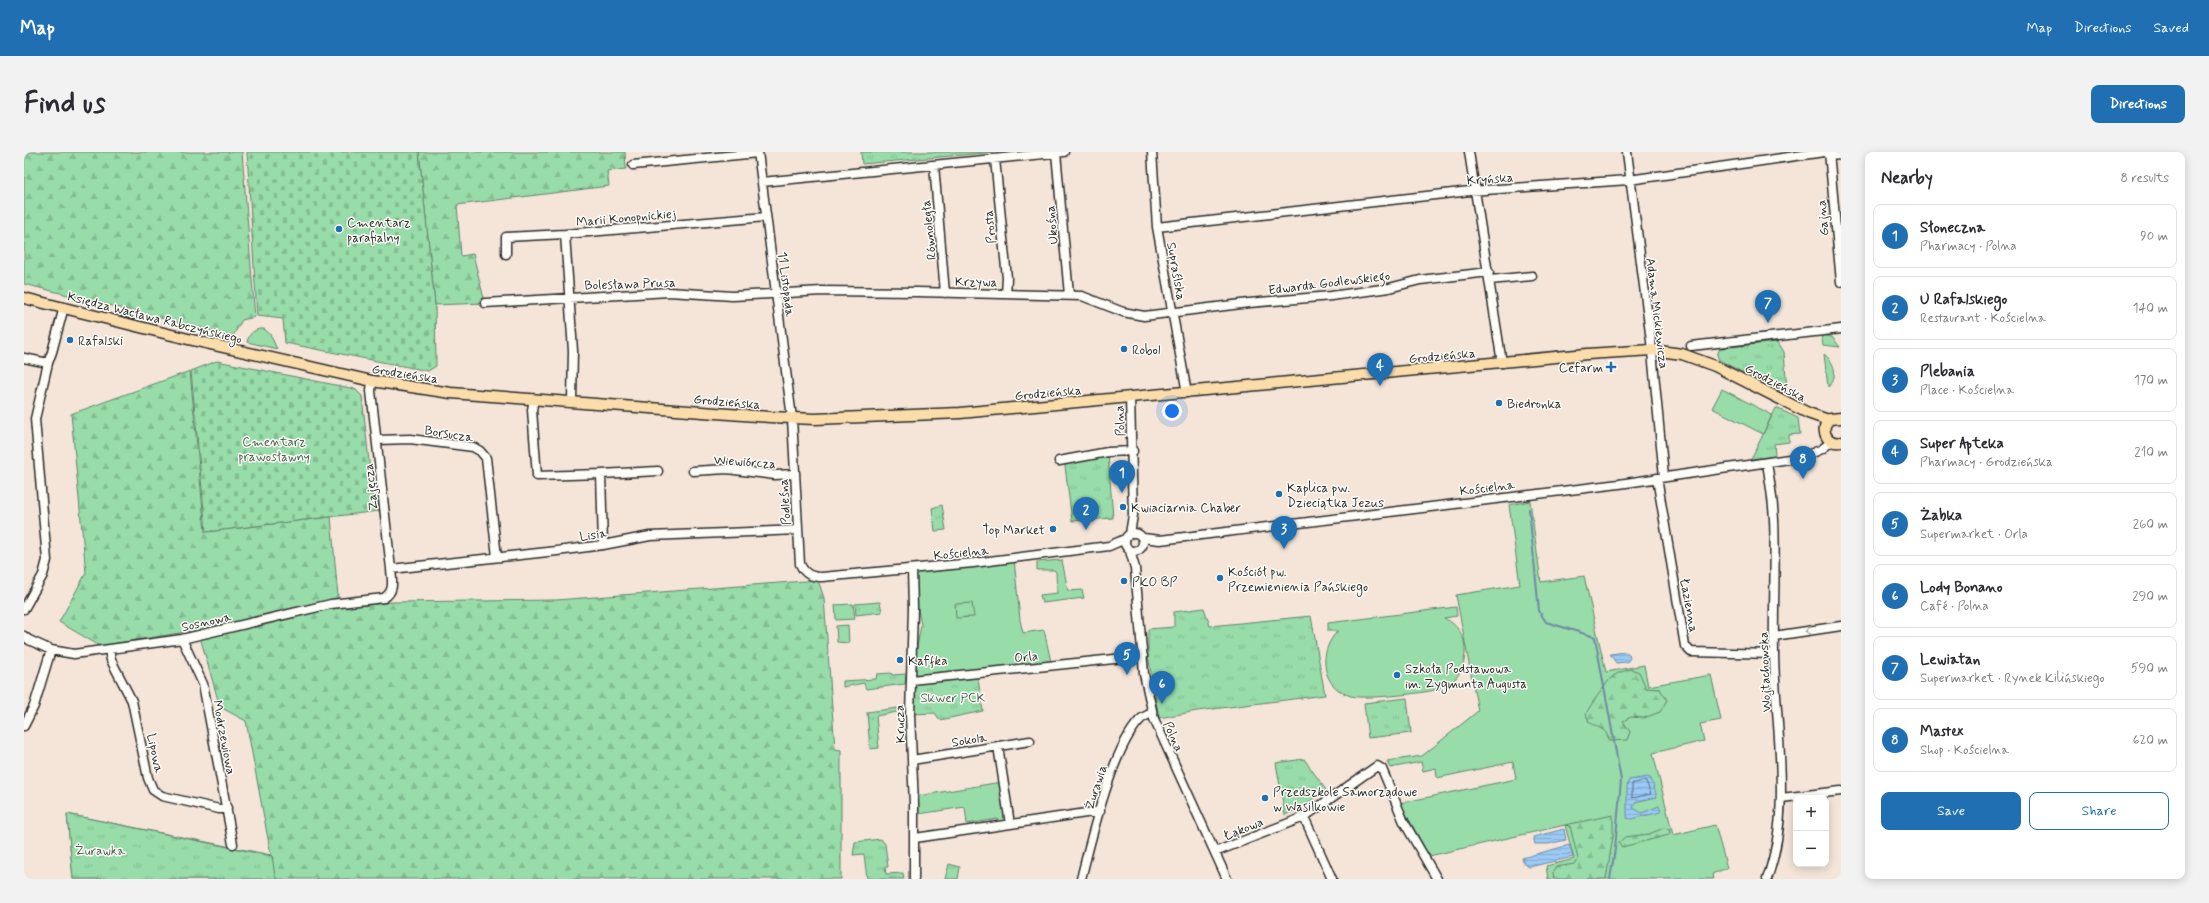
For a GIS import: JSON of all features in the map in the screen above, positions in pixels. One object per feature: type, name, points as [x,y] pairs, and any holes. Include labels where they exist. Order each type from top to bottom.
[{"type":"main road","name":"Księdza Wacława Rabczyńskiego","points":[[24,298],[279,360]]},
{"type":"main road","name":"Grodzieńska","points":[[279,360],[372,381],[451,393],[792,418],[840,419],[953,414],[1652,350],[1676,353],[1704,361],[1826,423]]},
{"type":"main road","points":[[1833,440],[1826,423],[1841,416]]},
{"type":"street","points":[[762,182],[1060,152]]},
{"type":"street","name":"Ukośna","points":[[1060,152],[1069,295]]},
{"type":"street","name":"Supraślska","points":[[1152,152],[1157,227],[1187,392]]},
{"type":"street","points":[[1470,152],[1502,363]]},
{"type":"street","name":"Adama Mickiewicza","points":[[1626,152],[1652,350],[1660,478]]},
{"type":"street","points":[[633,165],[758,153]]},
{"type":"street","name":"11 Listopada","points":[[758,153],[792,418]]},
{"type":"street","name":"Kryńska","points":[[1157,227],[1476,191],[1629,180],[1827,153],[1841,155]]},
{"type":"street","name":"Gajna","points":[[1827,153],[1841,282]]},
{"type":"street","name":"Prosta","points":[[995,159],[1007,278],[1006,294]]},
{"type":"street","name":"Równoległa","points":[[934,164],[945,293]]},
{"type":"street","name":"Marii Konopnickiej","points":[[506,254],[506,237],[565,234],[766,217]]},
{"type":"street","points":[[565,234],[573,351],[572,401]]},
{"type":"street","name":"Edwarda Godlewskiego","points":[[1172,314],[1250,303],[1339,295],[1389,288],[1420,280],[1489,276],[1532,276]]},
{"type":"street","name":"Krzywa","points":[[776,294],[822,291],[1069,295],[1082,296],[1123,312],[1144,316],[1172,314]]},
{"type":"street","name":"Bolesława Prusa","points":[[485,303],[669,292],[733,296],[776,294]]},
{"type":"street","points":[[24,609],[43,574],[47,560],[35,419],[48,363],[64,307]]},
{"type":"street","points":[[1692,346],[1841,328]]},
{"type":"street","points":[[24,358],[48,363]]},
{"type":"street","name":"Zajęcza","points":[[372,381],[371,391],[393,590]]},
{"type":"street","name":"Polna","points":[[1130,397],[1135,568],[1146,690],[1152,713],[1169,756],[1228,879]]},
{"type":"street","points":[[534,399],[532,410],[537,476],[658,471]]},
{"type":"street","name":"Podleśna","points":[[792,418],[800,564],[806,573],[814,577]]},
{"type":"street","name":"Borsucza","points":[[377,440],[410,440],[473,447],[480,451],[486,458],[497,557]]},
{"type":"street","name":"Kościelna","points":[[814,577],[912,569],[1109,546],[1660,478],[1803,457],[1816,452],[1833,440]]},
{"type":"street","points":[[1059,461],[1108,452],[1132,451]]},
{"type":"street","name":"Wojtachowska","points":[[1767,463],[1774,519],[1774,654],[1781,798],[1780,827],[1776,849],[1767,879]]},
{"type":"street","name":"Wiewiórcza","points":[[693,471],[727,469],[775,475],[794,474]]},
{"type":"street","points":[[601,474],[603,545]]},
{"type":"street","name":"Łazienna","points":[[1660,478],[1685,646],[1691,652],[1774,654]]},
{"type":"street","name":"Lisia","points":[[391,569],[603,545],[650,536],[798,530]]},
{"type":"street","name":"Krucza","points":[[912,569],[914,608],[910,715],[915,838],[914,879]]},
{"type":"street","name":"Sosnowa","points":[[24,636],[29,640],[51,650],[74,654],[109,650],[182,639],[331,604],[384,598],[393,590]]},
{"type":"street","points":[[1774,636],[1841,626]]},
{"type":"street","name":"Modrzewiowa","points":[[182,639],[203,684],[233,844]]},
{"type":"street","points":[[25,722],[34,706],[51,650]]},
{"type":"street","name":"Lipowa","points":[[109,650],[111,660],[132,702],[148,778],[153,790],[162,796],[218,808],[227,808]]},
{"type":"street","name":"Orla","points":[[911,680],[1143,656]]},
{"type":"street","name":"Żurawia","points":[[1081,879],[1113,770],[1124,745],[1138,721],[1152,713]]},
{"type":"street","name":"Sokola","points":[[912,760],[1030,741]]},
{"type":"street","points":[[998,746],[1010,824]]},
{"type":"street","name":"Łąkowa","points":[[1215,852],[1304,817],[1377,766],[1382,769],[1404,822],[1437,879]]},
{"type":"street","points":[[1781,798],[1841,791]]},
{"type":"street","points":[[915,838],[1100,811]]},
{"type":"street","points":[[1304,817],[1332,879]]},
{"type":"green space","points":[[24,152],[242,152],[255,317],[242,320],[233,336],[24,284]]},
{"type":"green space","name":"Cmentarz parafialny","points":[[247,152],[419,152],[435,305],[436,366],[428,371],[285,343],[283,319],[257,316]]},
{"type":"green space","points":[[419,152],[625,152],[626,169],[607,171],[609,186],[457,205],[461,256],[473,254],[485,303],[435,305]]},
{"type":"green space","points":[[861,152],[995,152],[862,164]]},
{"type":"green space","points":[[257,329],[264,329],[270,334],[277,349],[247,342],[252,332]]},
{"type":"green space","points":[[1821,335],[1832,337],[1840,347],[1823,345]]},
{"type":"green space","points":[[1778,342],[1784,352],[1787,390],[1784,394],[1719,360],[1717,355],[1720,348]]},
{"type":"green space","points":[[1824,354],[1831,361],[1834,370],[1834,378],[1828,387]]},
{"type":"green space","name":"Cmentarz prawosławny","points":[[217,361],[355,389],[362,396],[373,499],[378,498],[379,511],[206,532],[191,371]]},
{"type":"green space","points":[[190,371],[205,532],[331,517],[339,608],[393,602],[556,600],[818,580],[824,598],[835,749],[841,750],[841,879],[73,879],[67,814],[271,855],[246,721],[220,707],[198,630],[100,646],[59,622],[86,573],[71,414]]},
{"type":"green space","points":[[1722,389],[1772,415],[1763,434],[1712,408]]},
{"type":"green space","points":[[1776,408],[1798,418],[1800,434],[1789,435],[1789,442],[1774,444],[1775,456],[1751,459]]},
{"type":"green space","points":[[1108,454],[1113,518],[1072,521],[1065,466],[1069,462]]},
{"type":"green space","points":[[1530,501],[1541,582],[1584,576],[1606,672],[1644,665],[1648,686],[1711,675],[1721,720],[1700,724],[1704,741],[1653,753],[1673,835],[1715,825],[1727,868],[1712,874],[1713,879],[1548,879],[1546,866],[1574,859],[1565,825],[1429,856],[1400,803],[1516,779],[1513,762],[1437,778],[1436,768],[1423,771],[1421,762],[1390,768],[1387,761],[1422,756],[1478,711],[1456,595],[1520,585],[1509,505]]},
{"type":"green space","points":[[942,505],[946,530],[935,531],[932,508]]},
{"type":"green space","points":[[1014,559],[1020,620],[1023,633],[1044,630],[1051,662],[911,680],[921,625],[912,580],[915,569]]},
{"type":"green space","points":[[1062,560],[1068,591],[1082,590],[1084,598],[1042,603],[1040,595],[1057,593],[1056,572],[1054,570],[1037,570],[1037,562]]},
{"type":"green space","points":[[880,602],[882,612],[856,615],[855,604]]},
{"type":"green space","points":[[972,603],[974,617],[956,618],[955,604]]},
{"type":"green space","points":[[853,604],[855,619],[836,620],[835,605]]},
{"type":"green space","points":[[1456,607],[1457,616],[1444,618],[1457,627],[1460,632],[1465,646],[1465,657],[1457,677],[1445,687],[1413,694],[1358,697],[1341,692],[1333,685],[1328,677],[1325,668],[1327,648],[1331,639],[1338,631],[1328,631],[1328,623]]},
{"type":"green space","points":[[1204,608],[1210,626],[1311,616],[1325,695],[1197,711],[1159,718],[1148,655],[1148,629],[1174,627],[1174,612]]},
{"type":"green space","points":[[848,625],[849,643],[837,642],[836,626]]},
{"type":"green space","points":[[1631,669],[1639,672],[1646,688],[1660,689],[1667,700],[1660,712],[1644,718],[1631,717],[1623,721],[1630,732],[1627,740],[1610,741],[1605,731],[1589,722],[1586,714],[1611,678],[1618,673]]},
{"type":"green space","points":[[891,673],[892,675],[906,674],[905,684],[866,689],[864,683],[843,687],[843,681],[876,679],[877,674]]},
{"type":"green space","name":"Skwer PCK","points":[[977,673],[983,711],[940,720],[935,713],[912,714],[915,683]]},
{"type":"green space","points":[[1407,698],[1411,733],[1368,738],[1364,703]]},
{"type":"green space","points":[[898,708],[897,712],[876,716],[879,748],[870,749],[867,712]]},
{"type":"green space","points":[[1304,759],[1326,790],[1299,809],[1285,815],[1276,763]]},
{"type":"green space","points":[[1001,782],[1006,816],[1005,821],[1001,822],[998,819],[967,824],[965,807],[918,814],[918,796]]},
{"type":"green space","name":"Żurawka","points":[[67,814],[272,856],[275,876],[277,879],[73,879]]},
{"type":"green space","points":[[1613,815],[1613,837],[1606,879],[1554,879],[1553,872],[1556,867],[1574,864],[1578,859],[1570,826],[1565,825]]},
{"type":"green space","points":[[1664,828],[1670,830],[1669,835],[1622,847],[1618,843],[1625,837],[1649,834]]},
{"type":"green space","points":[[881,839],[885,844],[888,867],[885,867],[886,874],[903,873],[904,879],[867,879],[864,854],[853,855],[855,842]]},
{"type":"green space","points":[[949,864],[960,867],[958,879],[945,879]]},
{"type":"water","points":[[1625,652],[1629,654],[1630,658],[1627,662],[1616,663],[1610,654]]},
{"type":"water","points":[[1648,777],[1651,779],[1657,797],[1635,802],[1633,808],[1642,813],[1659,806],[1661,812],[1631,819],[1627,818],[1627,786],[1629,780]]},
{"type":"water","points":[[1564,829],[1566,840],[1548,844],[1535,844],[1533,837]]},
{"type":"water","points":[[1569,845],[1573,857],[1529,867],[1524,864],[1522,858]]},
{"type":"waterway","points":[[1529,509],[1539,611],[1546,622],[1595,637],[1621,780],[1615,849],[1610,879]]},
{"type":"place","name":"Cmentarz parafialny","points":[[339,229]]},
{"type":"place","name":"Lewiatan","points":[[1768,323]]},
{"type":"place","name":"Rafalski","points":[[70,340]]},
{"type":"place","name":"Robol","points":[[1124,349]]},
{"type":"place","name":"Cefarm","points":[[1611,367]]},
{"type":"place","name":"Super Apteka","points":[[1380,386]]},
{"type":"place","name":"Biedronka","points":[[1499,403]]},
{"type":"place","name":"Mastex","points":[[1803,479]]},
{"type":"place","name":"Słoneczna","points":[[1122,493]]},
{"type":"place","name":"Kaplica pw. Dzieciątka Jezus","points":[[1279,494]]},
{"type":"place","name":"Kwiaciarnia Chaber","points":[[1123,507]]},
{"type":"place","name":"Top Market","points":[[1053,529]]},
{"type":"place","name":"U Rafalskiego","points":[[1086,530]]},
{"type":"place","name":"Plebania","points":[[1284,549]]},
{"type":"place","name":"Kościół pw. Przemienienia Pańskiego","points":[[1220,578]]},
{"type":"place","name":"PKO BP","points":[[1124,581]]},
{"type":"place","name":"Kaffka","points":[[900,660]]},
{"type":"place","name":"Żabka","points":[[1127,675]]},
{"type":"place","name":"Szkoła Podstawowa im. Zygmunta Augusta","points":[[1397,675]]},
{"type":"place","name":"Lody Bonano","points":[[1162,704]]},
{"type":"place","name":"Przedszkole Samorządowe w Wasilkowie","points":[[1265,798]]}]
